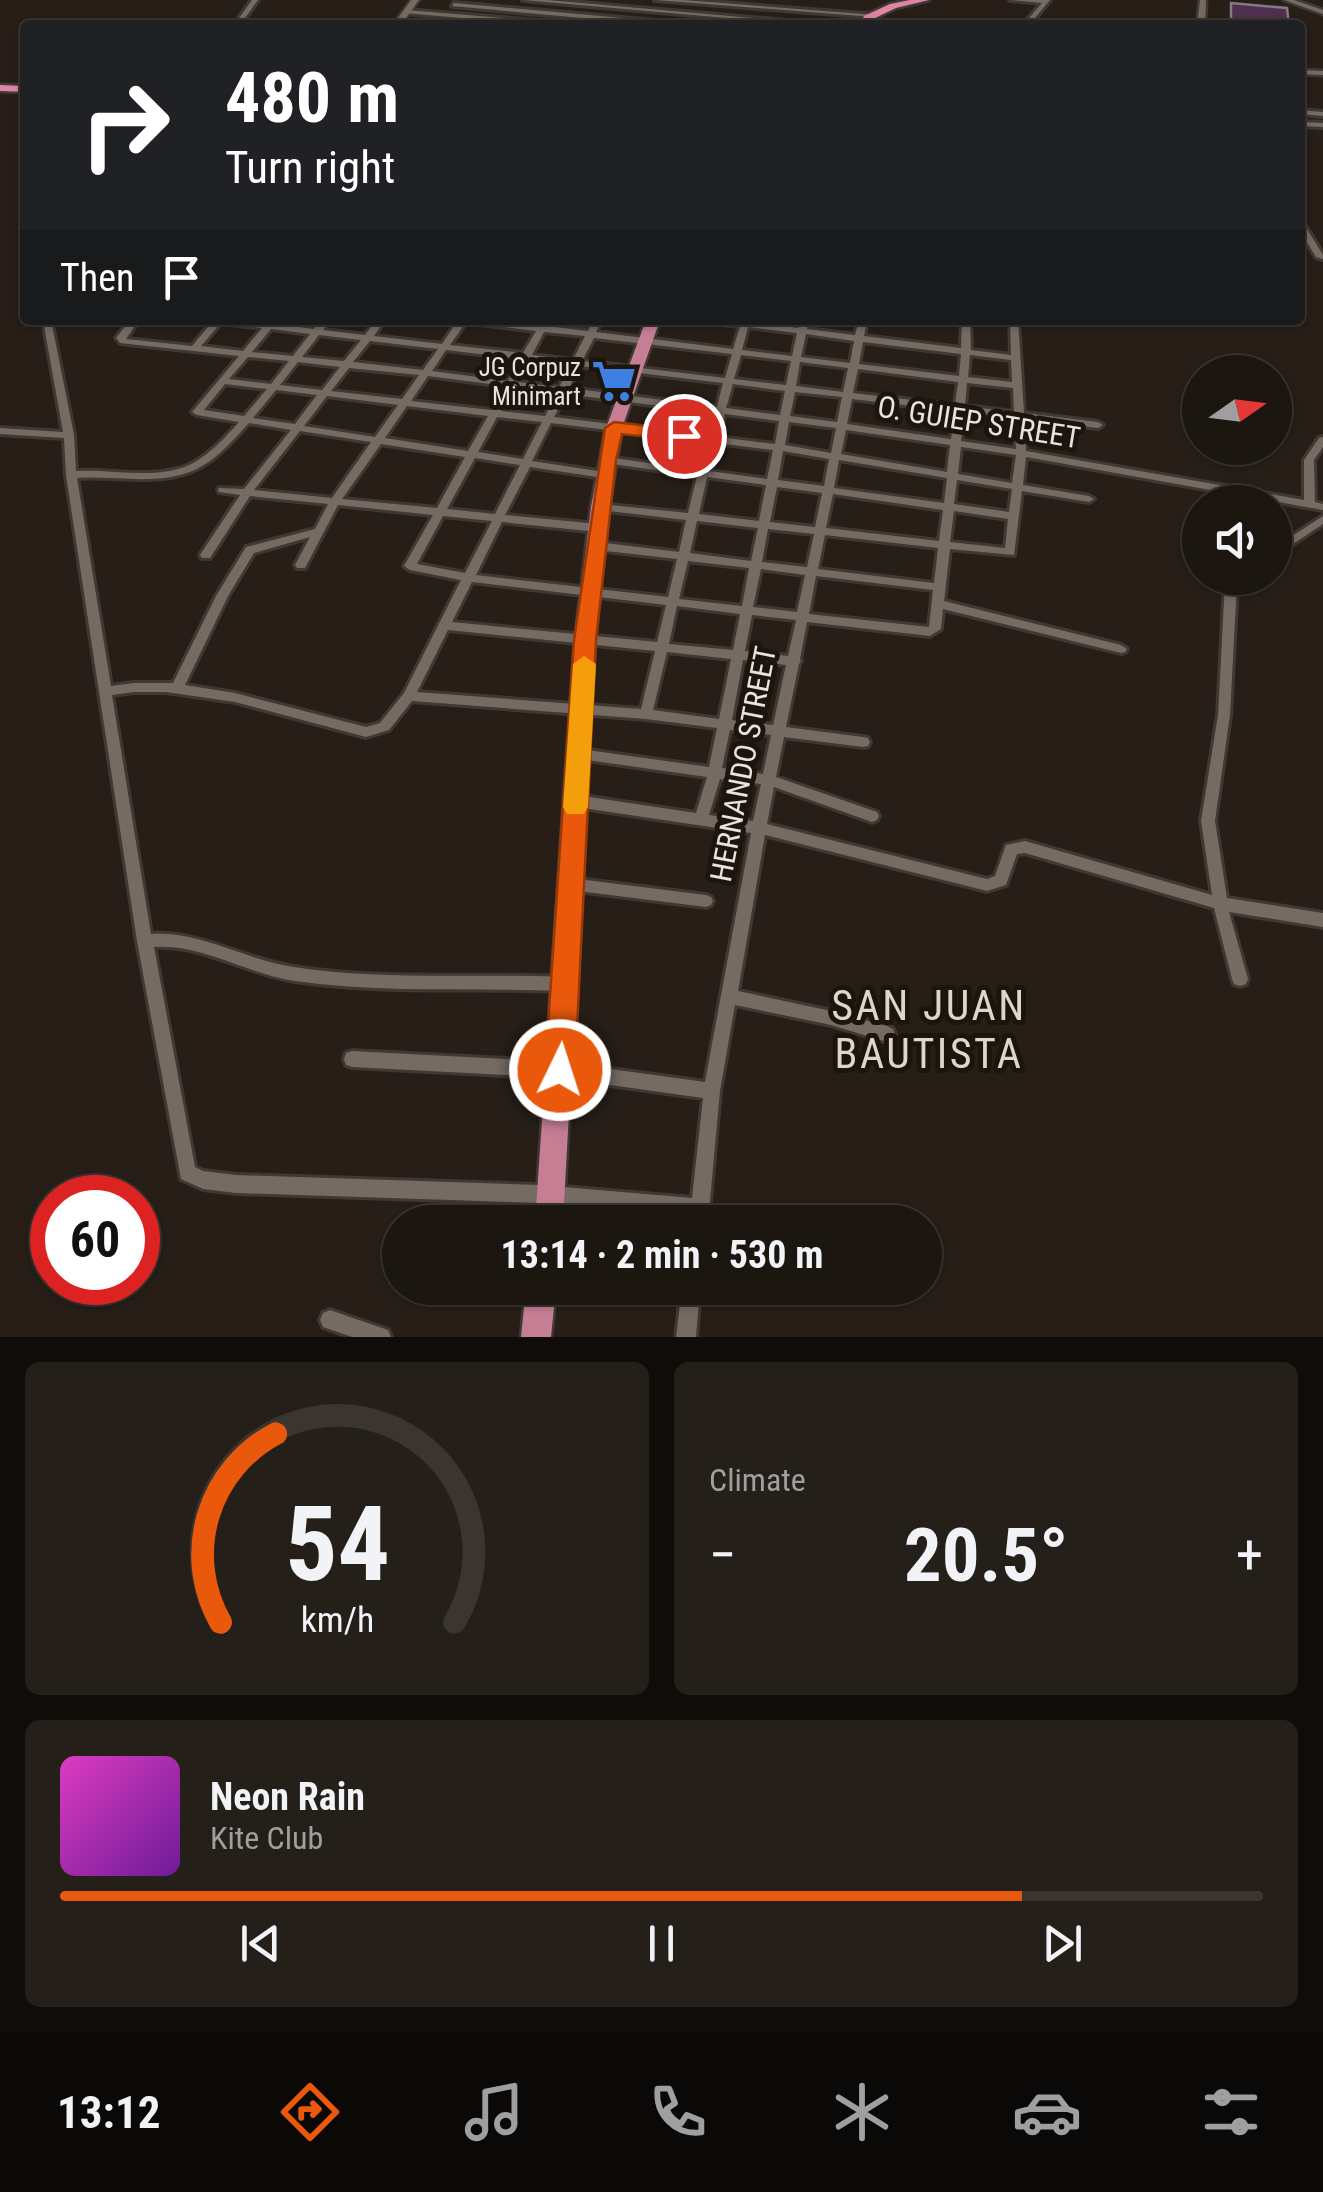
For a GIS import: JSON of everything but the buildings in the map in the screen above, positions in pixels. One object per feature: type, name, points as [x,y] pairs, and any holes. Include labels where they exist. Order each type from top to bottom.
[{"type":"highway","points":[[867,18],[924,0]]},
{"type":"main road","points":[[401,20],[415,0]]},
{"type":"main road","points":[[551,1205],[585,640],[605,468],[614,428],[649,330]]},
{"type":"main road","points":[[536,1337],[540,1305]]},
{"type":"street","points":[[476,18],[494,0]]},
{"type":"street","points":[[512,20],[528,0],[597,3],[728,20]]},
{"type":"street","points":[[621,20],[636,0]]},
{"type":"street","points":[[658,0],[788,4],[867,18],[864,0]]},
{"type":"street","points":[[821,20],[826,0]]},
{"type":"street","points":[[1014,0],[1046,1]]},
{"type":"street","points":[[1290,0],[1323,10]]},
{"type":"street","points":[[542,20],[558,1]]},
{"type":"street","points":[[438,20],[457,2],[609,20]]},
{"type":"street","points":[[684,20],[696,2]]},
{"type":"street","points":[[582,20],[597,3]]},
{"type":"street","points":[[406,12],[489,20]]},
{"type":"street","points":[[1305,232],[1320,256]]},
{"type":"street","points":[[48,325],[145,941],[185,1165],[193,1177],[236,1184],[552,1195],[626,1205]]},
{"type":"street","name":"O. GUIEP STREET","points":[[131,325],[121,338],[123,341],[785,418],[1021,453],[1317,507]]},
{"type":"street","points":[[194,349],[215,325]]},
{"type":"street","points":[[269,325],[197,408],[198,413],[524,464],[703,473],[1014,516]]},
{"type":"street","points":[[282,325],[1098,425]]},
{"type":"street","points":[[72,475],[185,471],[207,458],[245,419],[321,325]]},
{"type":"street","points":[[206,554],[248,491],[376,325]]},
{"type":"street","points":[[300,566],[335,501],[459,325]]},
{"type":"street","points":[[544,325],[410,566],[469,578],[930,632],[935,629],[938,604],[966,325]]},
{"type":"street","points":[[549,325],[591,334],[649,330],[738,351],[1018,386]]},
{"type":"street","points":[[105,692],[134,686],[178,688],[372,732],[384,727],[409,696],[596,325]]},
{"type":"street","points":[[646,714],[703,473],[744,325]]},
{"type":"street","name":"HERNANDO STREET","points":[[700,1205],[712,1090],[759,828],[862,325]]},
{"type":"street","points":[[223,490],[598,527],[695,516],[1008,553],[1012,550],[1021,453],[1014,325]]},
{"type":"street","points":[[701,818],[748,610],[803,326],[1016,358]]},
{"type":"street","points":[[221,381],[778,446],[1089,499]]},
{"type":"street","points":[[0,431],[68,435]]},
{"type":"street","points":[[1317,507],[1309,460],[1323,440]]},
{"type":"street","points":[[1292,540],[1323,519]]},
{"type":"street","points":[[598,527],[684,557],[939,587]]},
{"type":"street","points":[[178,688],[222,596],[250,550],[319,530]]},
{"type":"street","points":[[1230,595],[1224,715],[1208,820],[1240,979]]},
{"type":"street","points":[[938,604],[1121,649]]},
{"type":"street","points":[[445,625],[794,661]]},
{"type":"street","points":[[409,696],[646,714],[863,742]]},
{"type":"street","points":[[580,754],[768,780],[872,816]]},
{"type":"street","points":[[576,801],[759,828],[986,885],[1001,881],[1010,849],[1025,847],[1222,904],[1323,920]]},
{"type":"street","points":[[570,884],[706,901]]},
{"type":"street","points":[[145,941],[176,940],[256,967],[342,979],[566,984]]},
{"type":"street","points":[[730,997],[887,1034]]},
{"type":"street","points":[[352,1058],[560,1070],[712,1090]]},
{"type":"street","points":[[686,1337],[689,1305]]},
{"type":"street","points":[[330,1320],[380,1337]]},
{"type":"slow traffic","points":[[576,807],[584,664]]},
{"type":"place","name":"JG Corpuz Minimart","points":[[614,381]]},
{"type":"district","name":"SAN JUAN BAUTISTA","points":[[929,1029]]},
{"type":"route","points":[[560,1070],[585,640],[606,460],[614,428],[684,436]]}]
